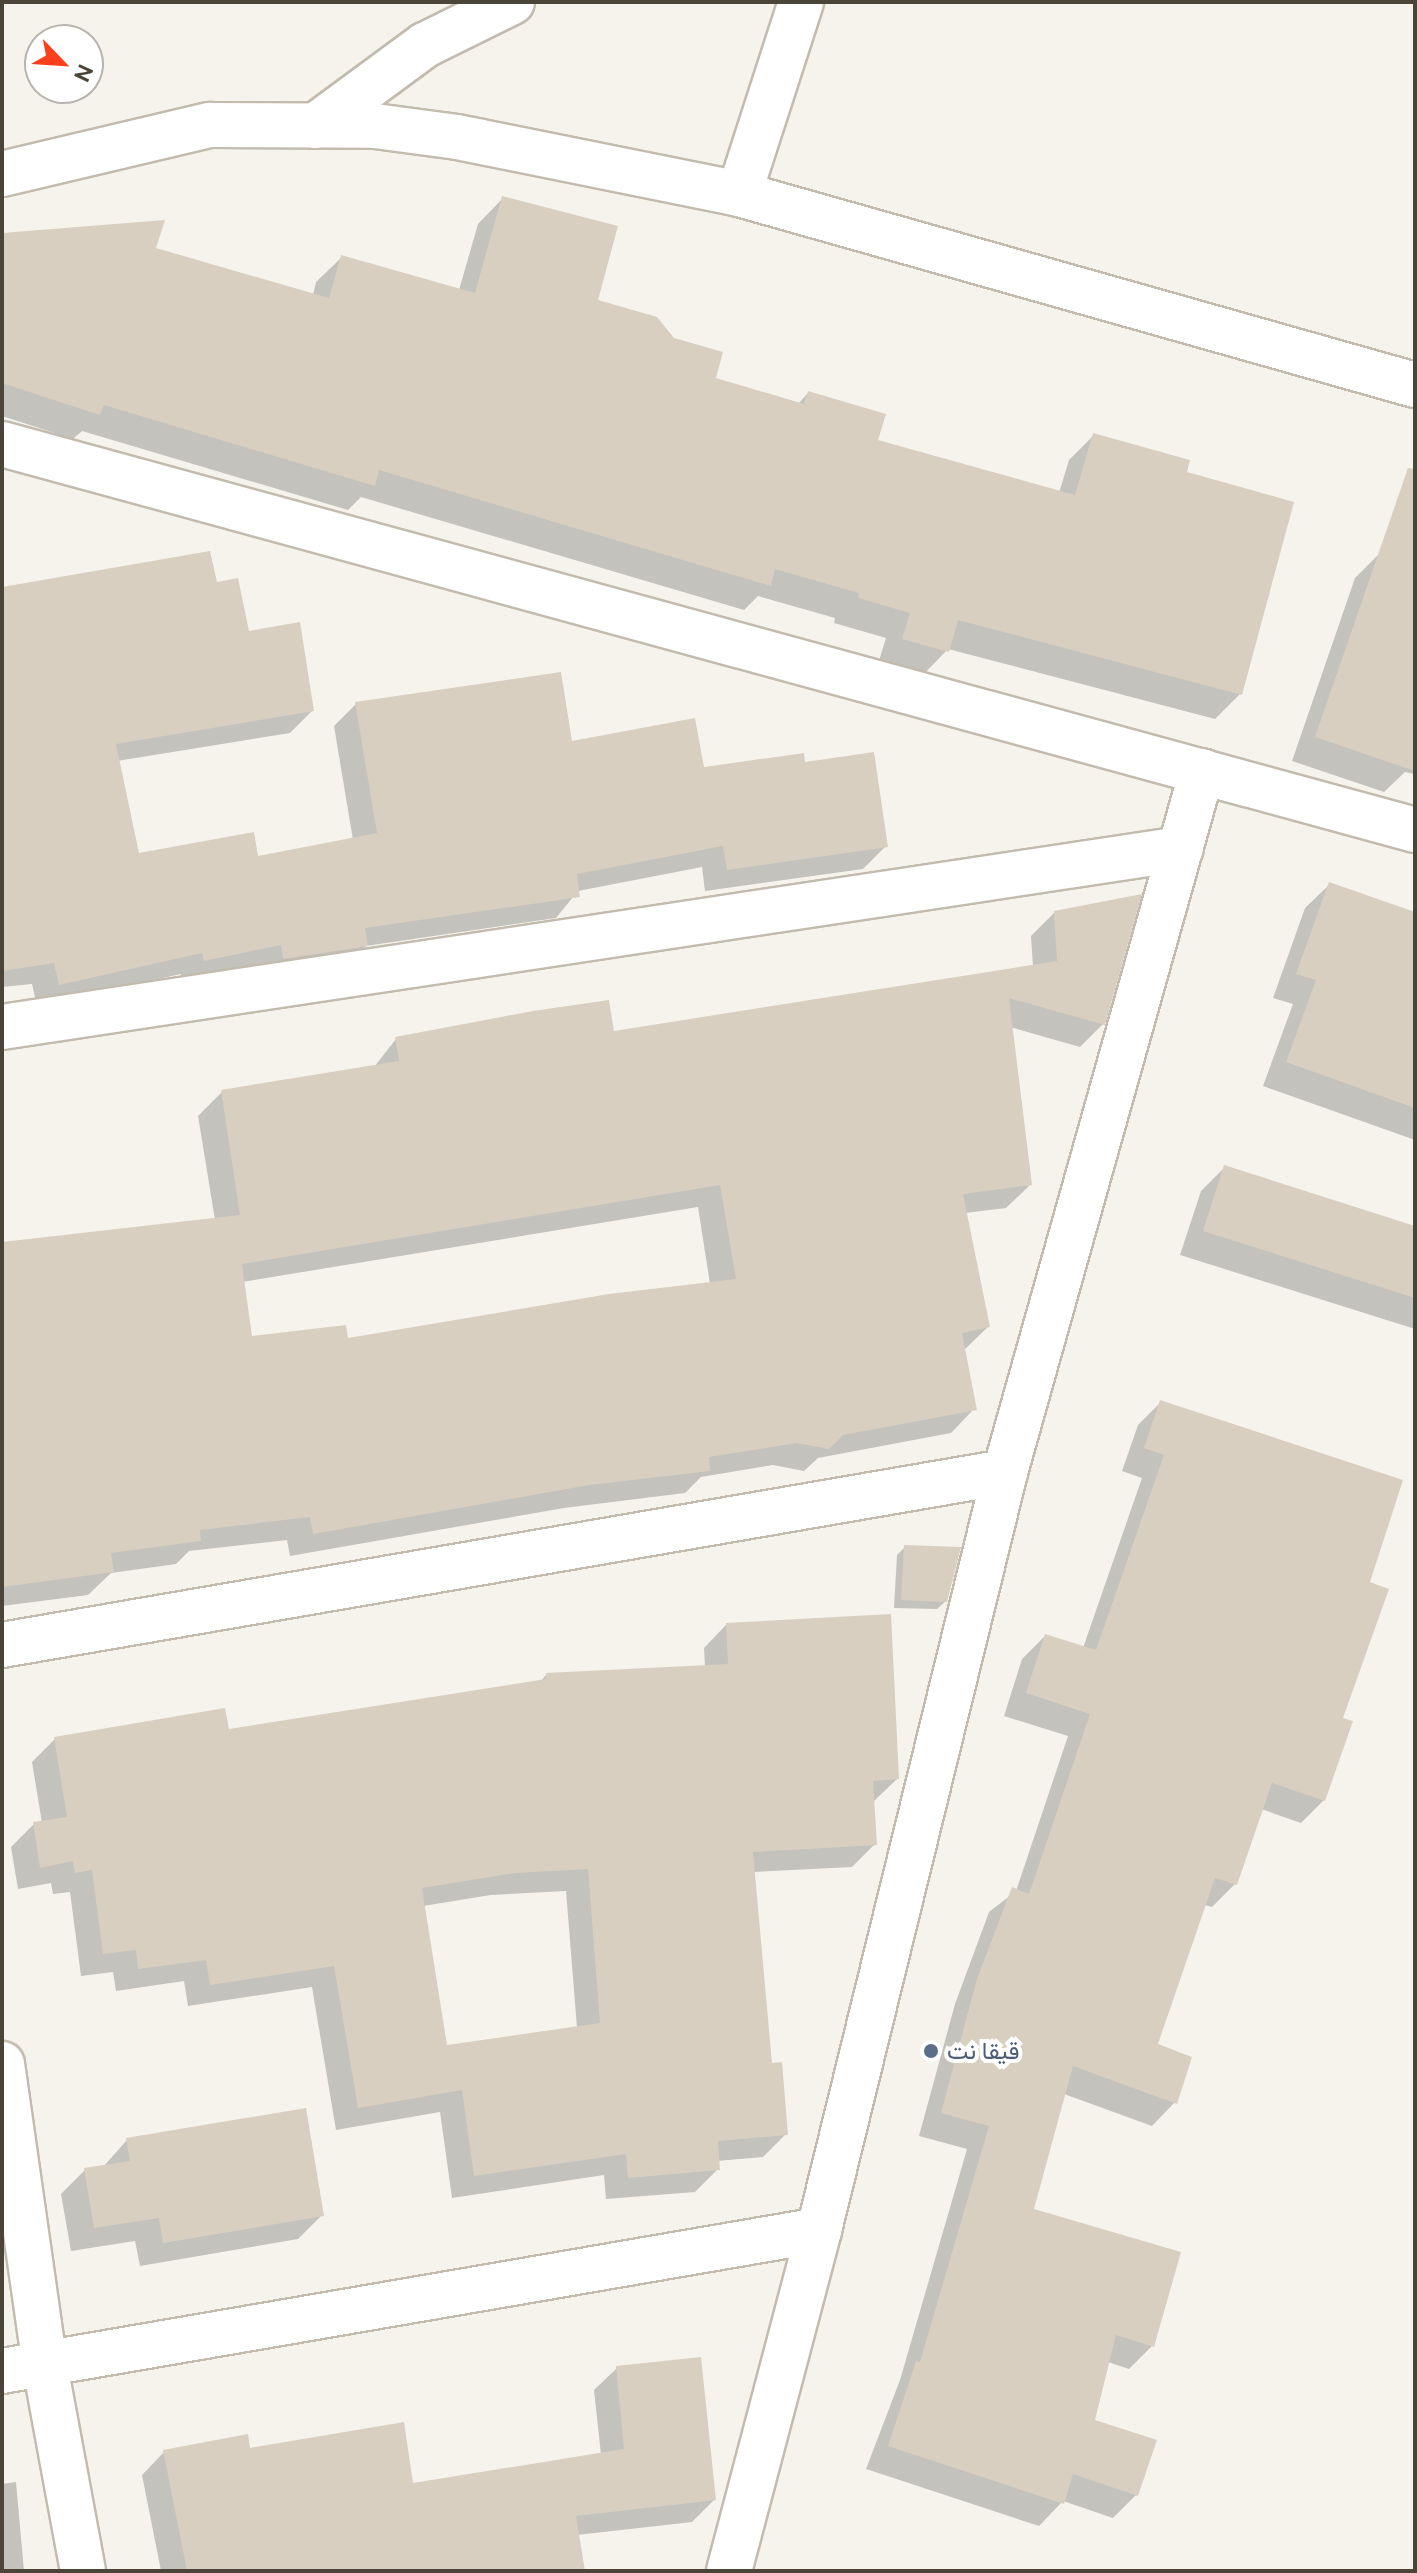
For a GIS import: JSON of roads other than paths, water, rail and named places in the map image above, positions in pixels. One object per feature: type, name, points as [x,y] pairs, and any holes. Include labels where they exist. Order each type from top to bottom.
[{"type":"street","points":[[315,126],[425,45],[512,2]]},
{"type":"street","points":[[739,194],[801,2]]},
{"type":"street","points":[[2,174],[210,125],[375,126],[457,137],[739,194],[1415,385]]},
{"type":"street","points":[[2,444],[1415,830]]},
{"type":"street","points":[[729,2571],[819,2230],[1005,1472],[1202,771]]},
{"type":"street","points":[[2,1027],[1181,849]]},
{"type":"street","points":[[2,1645],[1005,1472]]},
{"type":"street","points":[[2,2064],[45,2366],[83,2571]]},
{"type":"street","points":[[2,2371],[819,2230]]},
{"type":"place","name":"قيقا نت","points":[[931,2051]]}]
